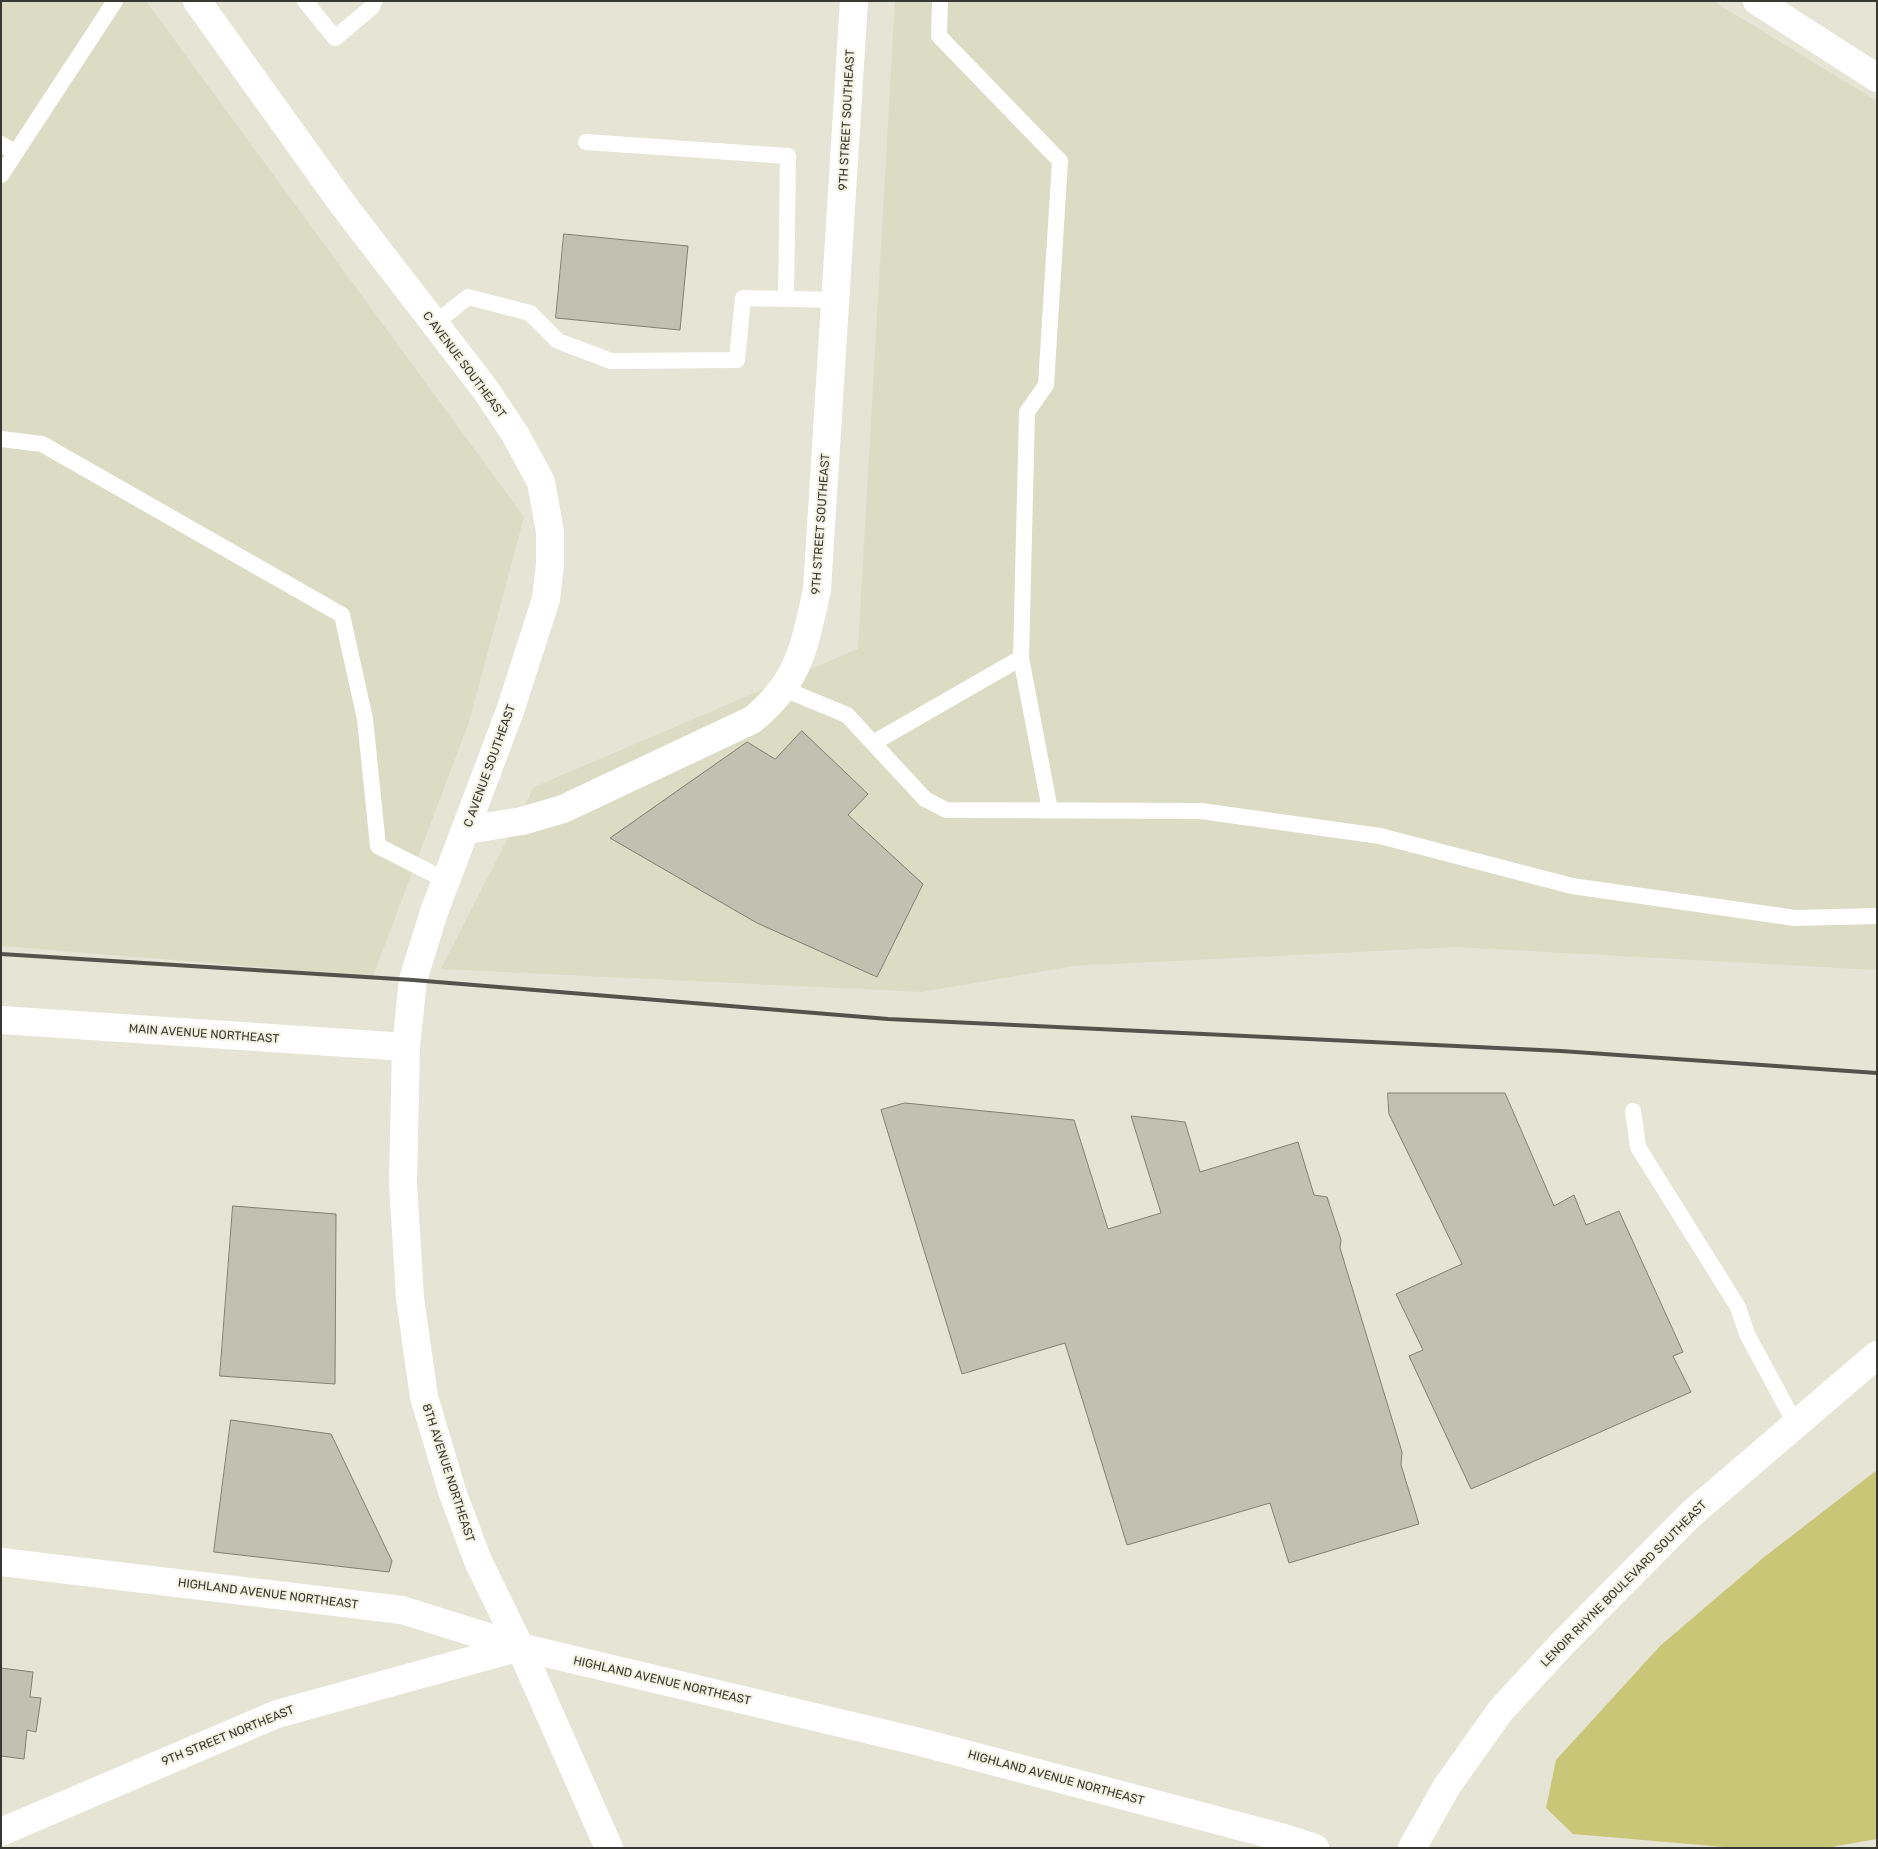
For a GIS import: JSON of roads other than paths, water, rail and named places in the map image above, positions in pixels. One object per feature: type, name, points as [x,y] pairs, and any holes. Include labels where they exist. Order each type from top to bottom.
[{"type":"street","name":"C AVENUE SOUTHEAST","points":[[197,1],[344,206],[485,389],[515,434],[541,482],[550,532],[550,566],[546,599],[510,711],[447,881],[413,980]]},
{"type":"street","name":"9TH STREET SOUTHEAST","points":[[467,830],[522,822],[563,809],[752,720],[769,706],[784,689],[804,650],[817,590],[854,1]]},
{"type":"street","points":[[1757,1],[1877,78]]},
{"type":"street","name":"8TH AVENUE NORTHEAST","points":[[413,980],[406,1047],[403,1183],[410,1298],[424,1397],[452,1491],[478,1561],[520,1647],[609,1848]]},
{"type":"street","name":"MAIN AVENUE NORTHEAST","points":[[1,1020],[406,1047]]},
{"type":"street","name":"LENOIR RHYNE BOULEVARD SOUTHEAST","points":[[1412,1848],[1447,1786],[1501,1710],[1569,1637],[1691,1514],[1877,1355]]},
{"type":"street","name":"HIGHLAND AVENUE NORTHEAST","points":[[1,1562],[402,1610],[520,1647],[920,1742],[1288,1838],[1315,1848]]},
{"type":"street","name":"9TH STREET NORTHEAST","points":[[1,1832],[277,1714],[406,1676],[520,1647]]},
{"type":"lane","points":[[1,176],[116,1]]},
{"type":"lane","points":[[305,1],[335,38],[372,7],[374,1]]},
{"type":"lane","points":[[940,1],[939,36],[1060,161],[1046,385],[1027,412],[1021,658],[1050,810]]},
{"type":"lane","points":[[586,142],[788,156],[786,298]]},
{"type":"lane","points":[[1,144],[16,154]]},
{"type":"lane","points":[[434,325],[468,298],[530,313],[558,341],[611,361],[738,360],[743,298],[836,300]]},
{"type":"lane","points":[[1,439],[42,444],[342,615],[366,719],[378,846],[447,881]]},
{"type":"lane","points":[[873,743],[1021,658]]},
{"type":"lane","points":[[784,689],[847,715],[925,799],[946,810],[1201,811],[1380,836],[1572,886],[1795,918],[1877,916]]},
{"type":"lane","points":[[1633,1111],[1638,1147],[1738,1307],[1747,1334],[1796,1424]]},
{"type":"railway","points":[[1,954],[413,980],[888,1019],[1561,1051],[1877,1073]]}]
